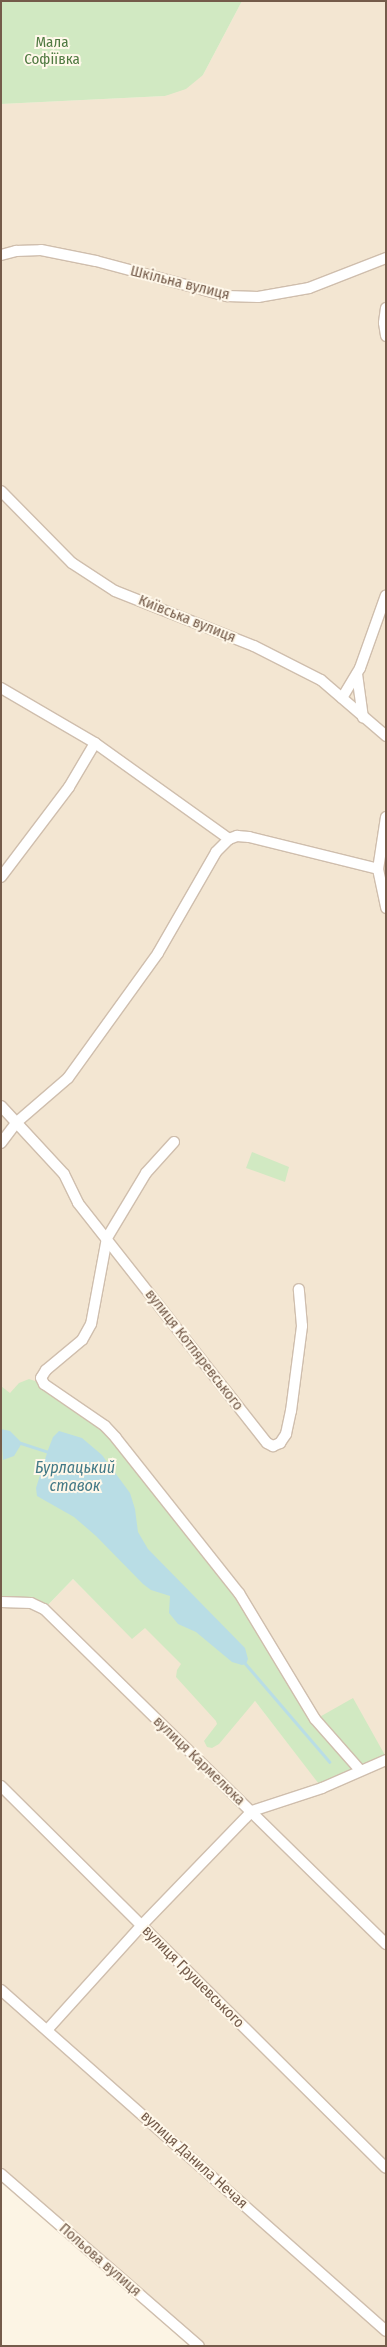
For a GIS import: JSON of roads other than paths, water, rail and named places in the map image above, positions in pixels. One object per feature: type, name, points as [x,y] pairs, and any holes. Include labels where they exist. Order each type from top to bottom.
[{"type":"street","name":"Шкільна вулиця","points":[[1,255],[16,251],[41,250],[96,261],[227,296],[258,297],[309,288],[386,258]]},
{"type":"street","points":[[386,308],[384,319],[386,336]]},
{"type":"street","name":"Київська вулиця","points":[[1,490],[72,563],[116,591],[254,646],[321,680],[385,738]]},
{"type":"street","points":[[342,698],[357,673],[386,595]]},
{"type":"street","points":[[357,673],[363,718]]},
{"type":"street","points":[[1,688],[95,743],[229,839]]},
{"type":"street","points":[[1,877],[69,787],[95,743]]},
{"type":"street","points":[[386,817],[378,869],[386,908]]},
{"type":"street","points":[[1,1143],[17,1122],[68,1078],[158,954],[216,852],[229,839],[237,836],[250,837],[378,869]]},
{"type":"street","name":"вулиця Котляревського","points":[[1,1106],[64,1174],[78,1203],[267,1443],[273,1446],[280,1443],[286,1434],[291,1411],[302,1326],[299,1289]]},
{"type":"street","points":[[174,1142],[146,1173],[107,1238],[91,1324],[82,1340],[46,1370],[41,1378],[44,1384],[105,1426],[116,1438],[242,1598],[315,1719],[360,1770]]},
{"type":"street","name":"вулиця Кармелюка","points":[[1,1602],[31,1603],[44,1609],[386,1944]]},
{"type":"street","points":[[48,2030],[141,1926],[252,1811],[322,1788],[386,1760]]},
{"type":"street","name":"вулиця Грушевського","points":[[1,1786],[386,2168]]},
{"type":"street","name":"вулиця Данила Нечая","points":[[1,1990],[386,2331]]},
{"type":"street","name":"Польова вулиця","points":[[1,2174],[199,2346]]},
{"type":"water","points":[[1,1429],[10,1431],[22,1443],[14,1456],[3,1460]]},
{"type":"water","name":"Бурлацький ставок","points":[[59,1431],[82,1438],[102,1455],[130,1493],[135,1509],[138,1532],[148,1549],[245,1648],[248,1659],[246,1664],[242,1665],[232,1662],[196,1632],[178,1624],[169,1613],[170,1596],[151,1590],[143,1584],[96,1536],[74,1517],[37,1496],[36,1488],[48,1450],[53,1437]]},
{"type":"waterway","points":[[21,1443],[49,1452]]},
{"type":"waterway","points":[[245,1663],[330,1762]]},
{"type":"park label","name":"Мала Софіївка","points":[[52,50]]}]
